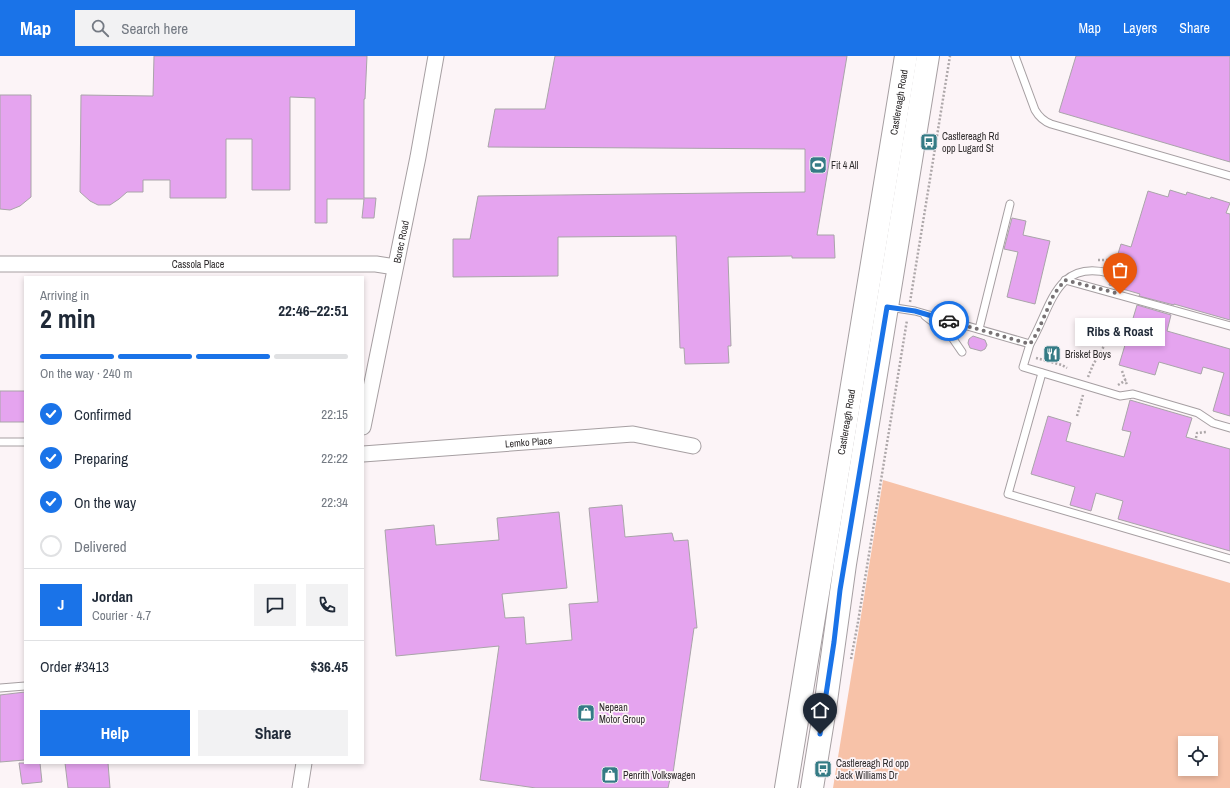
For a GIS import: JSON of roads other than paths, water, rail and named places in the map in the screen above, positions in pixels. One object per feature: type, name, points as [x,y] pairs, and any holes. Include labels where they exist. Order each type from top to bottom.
[{"type":"main road","name":"Castlereagh Road","points":[[786,788],[906,56]]},
{"type":"main road","name":"Castlereagh Road","points":[[812,788],[825,708],[841,587],[928,56]]},
{"type":"street","name":"Borec Road","points":[[364,422],[418,157],[436,56]]},
{"type":"street","name":"Cassola Place","points":[[0,264],[376,264],[395,267]]},
{"type":"street","name":"Lemko Place","points":[[364,454],[634,434],[693,446]]},
{"type":"street","points":[[300,788],[304,764]]},
{"type":"lane","points":[[1015,56],[1035,110],[1044,122],[1230,176]]},
{"type":"lane","points":[[979,329],[1010,204]]},
{"type":"lane","points":[[1109,273],[1101,270],[1087,270],[1077,273],[1065,280],[1054,294],[1037,333],[1030,344],[1023,367],[1120,396],[1133,394],[1198,413],[1213,423],[1230,428]]},
{"type":"lane","points":[[1065,280],[1230,326]]},
{"type":"lane","points":[[887,307],[922,313],[1030,344]]},
{"type":"lane","points":[[922,313],[951,336],[962,352]]},
{"type":"lane","points":[[1042,373],[1008,494],[1230,559]]},
{"type":"lane","points":[[0,442],[24,442]]},
{"type":"lane","points":[[0,688],[24,686]]},
{"type":"place","name":"Castlereagh Rd opp Lugard St","points":[[929,142]]},
{"type":"place","name":"Fit 4 All","points":[[818,165]]},
{"type":"place","name":"Ribs & Roast","points":[[1120,294]]},
{"type":"place","name":"Brisket Boys","points":[[1052,354]]},
{"type":"place","name":"Nepean Motor Group","points":[[586,713]]},
{"type":"place","name":"Castlereagh Rd opp Jack Williams Dr","points":[[823,769]]},
{"type":"place","name":"Penrith Volkswagen","points":[[610,775]]}]
